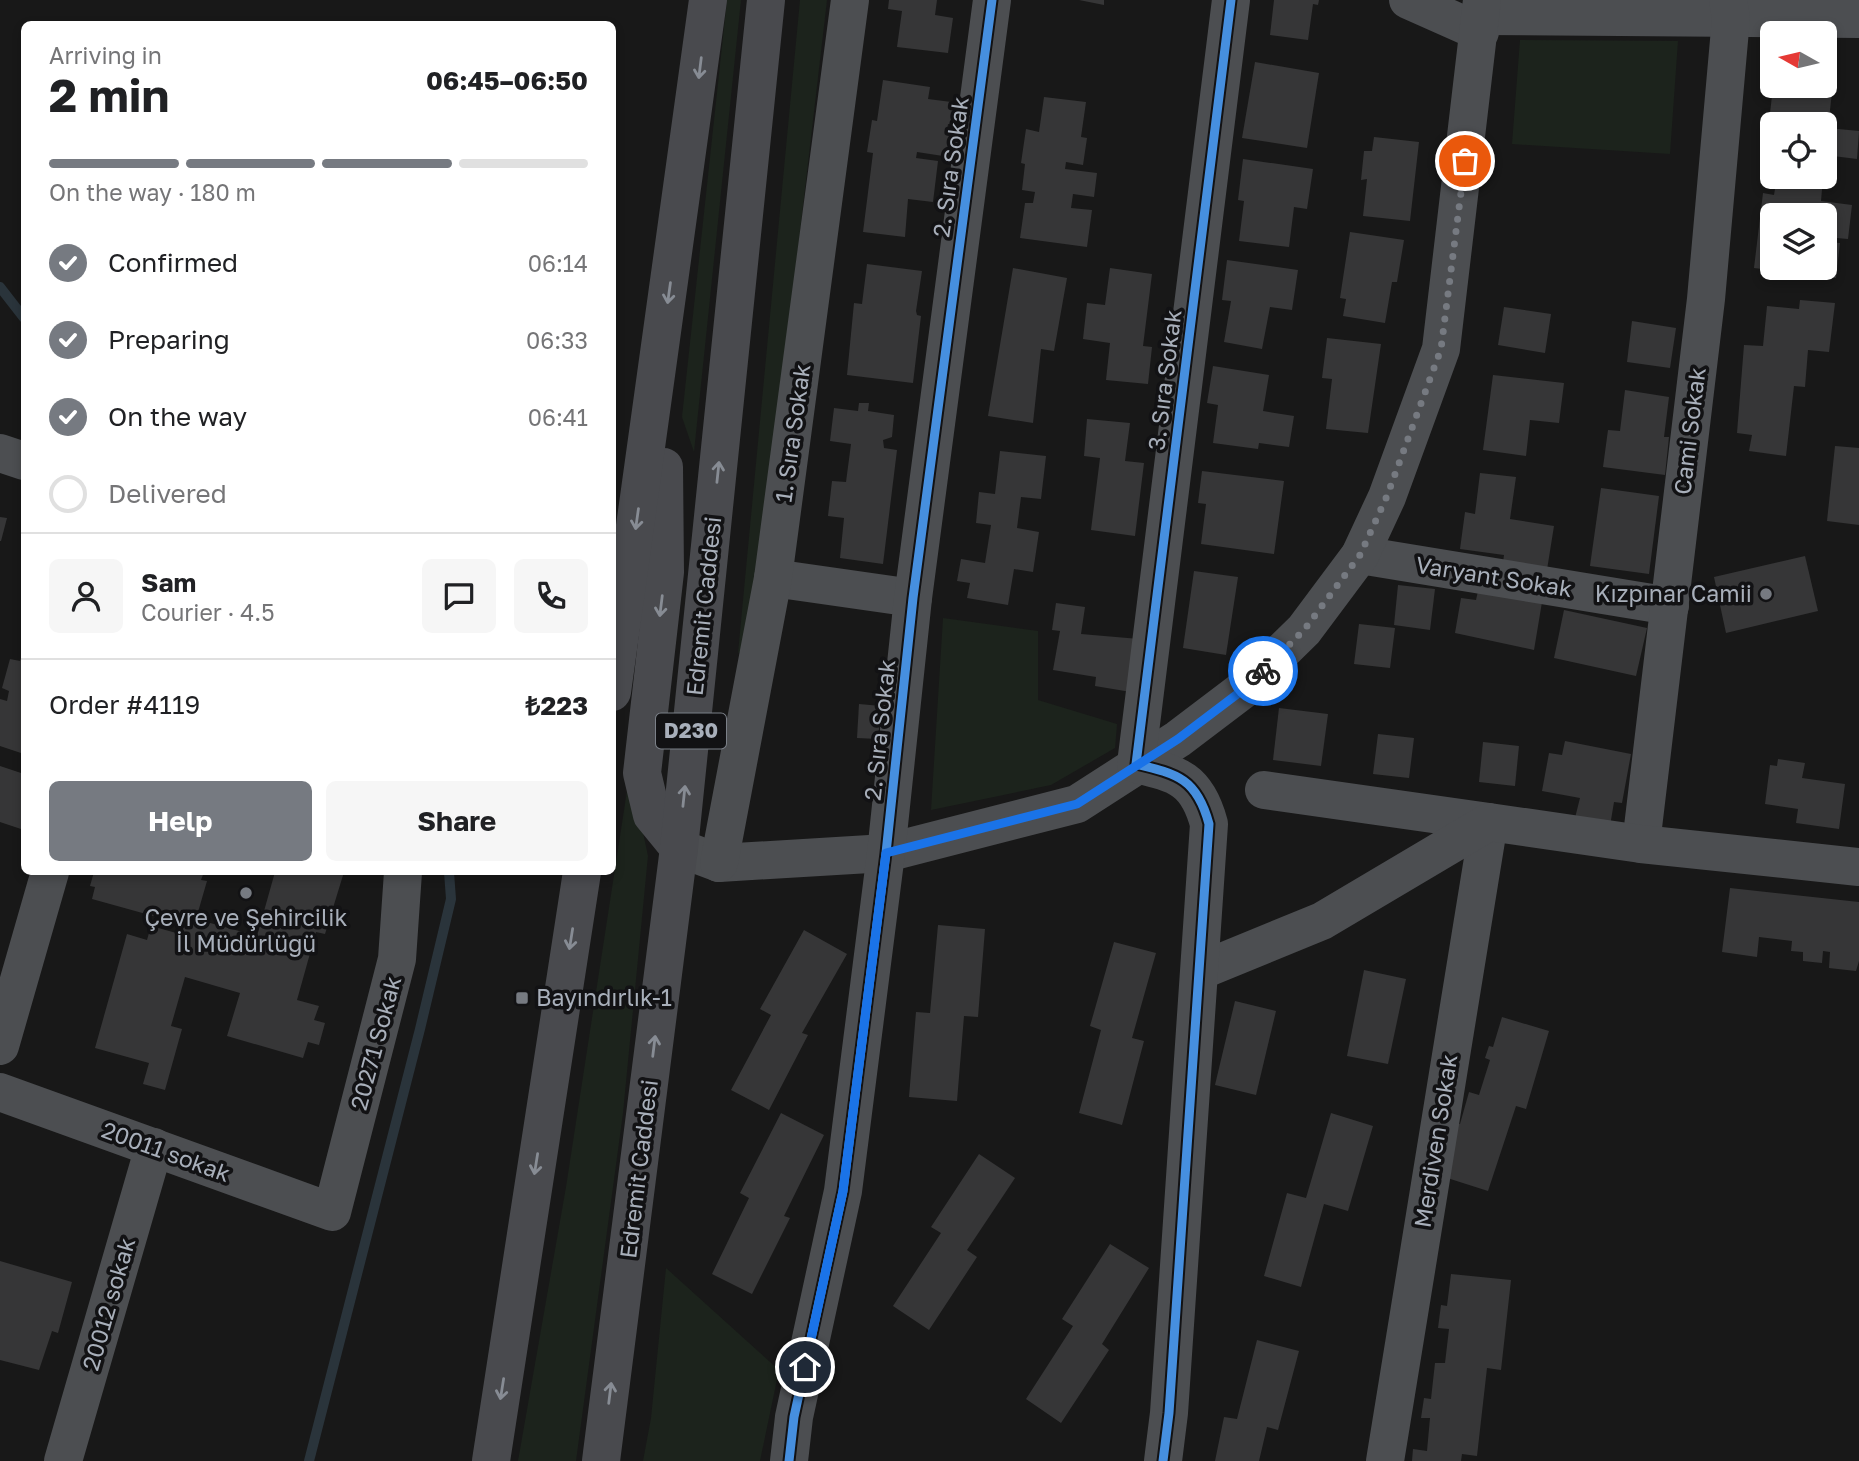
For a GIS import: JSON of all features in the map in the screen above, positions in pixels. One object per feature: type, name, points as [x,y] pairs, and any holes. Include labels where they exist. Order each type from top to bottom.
[{"type":"highway","points":[[616,660],[708,0]]},
{"type":"highway","name":"Edremit Caddesi","points":[[601,1461],[679,848],[766,0]]},
{"type":"highway","points":[[662,342],[665,572],[642,773],[652,815],[679,848]]},
{"type":"highway","points":[[491,1461],[582,875]]},
{"type":"street","name":"1. Sıra Sokak","points":[[719,863],[773,578],[850,0]]},
{"type":"street","name":"2. Sıra Sokak","points":[[789,1461],[794,1417],[843,1191],[886,853],[913,598],[992,0]]},
{"type":"street","name":"3. Sıra Sokak","points":[[1136,764],[1231,0]]},
{"type":"street","points":[[1408,0],[1481,16],[1729,9],[1859,19]]},
{"type":"street","name":"Cami Sokak","points":[[1641,844],[1706,299],[1729,9]]},
{"type":"street","points":[[679,848],[719,863],[886,853],[1077,804],[1178,739],[1244,689],[1304,630],[1360,555],[1387,496],[1441,349],[1481,16]]},
{"type":"street","points":[[0,453],[21,460]]},
{"type":"street","name":"Varyant Sokak","points":[[1360,555],[1670,606]]},
{"type":"street","points":[[773,578],[913,598]]},
{"type":"street","points":[[1136,764],[1174,773],[1191,785],[1203,802],[1209,824],[1169,1413],[1163,1461]]},
{"type":"street","points":[[1264,790],[1641,844],[1859,867]]},
{"type":"street","points":[[1200,971],[1322,922],[1489,822]]},
{"type":"street","name":"Merdiven Sokak","points":[[1385,1461],[1489,822]]},
{"type":"street","points":[[0,1046],[49,875]]},
{"type":"street","name":"20271 Sokak","points":[[332,1212],[397,959],[403,875]]},
{"type":"street","name":"20011 sokak","points":[[0,1092],[332,1212]]},
{"type":"street","name":"20012 sokak","points":[[63,1461],[154,1147]]},
{"type":"shaded area","points":[[727,0],[741,0],[694,452],[682,417]]},
{"type":"shaded area","points":[[800,0],[827,0],[752,644],[738,653]]},
{"type":"shaded area","points":[[1520,40],[1678,41],[1670,154],[1512,144]]},
{"type":"shaded area","points":[[943,618],[1038,631],[1038,700],[1117,724],[1115,748],[1051,785],[931,810]]},
{"type":"shaded area","points":[[630,771],[648,856],[623,1113],[576,1461],[518,1461],[566,1187]]},
{"type":"shaded area","points":[[666,1268],[779,1370],[760,1461],[643,1461],[651,1418]]},
{"type":"building","points":[[889,0],[937,0],[935,15],[953,18],[948,53],[897,47],[902,11],[888,9]]},
{"type":"building","points":[[1079,0],[1104,0],[1104,5]]},
{"type":"building","points":[[1274,0],[1319,0],[1318,5],[1313,4],[1308,40],[1270,35]]},
{"type":"building","points":[[1255,62],[1319,73],[1307,148],[1242,138]]},
{"type":"building","points":[[883,80],[930,87],[928,99],[959,103],[956,125],[948,124],[947,130],[959,132],[956,158],[917,152],[916,158],[938,161],[933,202],[908,199],[905,237],[863,232],[873,153],[867,152],[872,120],[877,121]]},
{"type":"building","points":[[1044,97],[1086,102],[1081,137],[1087,138],[1083,165],[1066,162],[1065,169],[1097,173],[1094,197],[1073,194],[1071,208],[1092,210],[1087,247],[1020,238],[1025,203],[1033,203],[1035,192],[1022,190],[1025,164],[1021,163],[1026,129],[1039,132]]},
{"type":"building","points":[[1772,98],[1831,98],[1830,112],[1770,112]]},
{"type":"building","points":[[1837,129],[1859,131],[1857,159],[1837,156]]},
{"type":"building","points":[[1374,137],[1419,142],[1410,221],[1363,216],[1367,179],[1361,180],[1364,151],[1372,151]]},
{"type":"building","points":[[1243,159],[1313,169],[1307,209],[1294,207],[1289,247],[1239,241],[1244,201],[1238,200]]},
{"type":"building","points":[[1775,189],[1822,189],[1821,201],[1836,203],[1762,203],[1763,193],[1774,195]]},
{"type":"building","points":[[1837,203],[1852,205],[1848,239],[1837,238]]},
{"type":"building","points":[[1760,218],[1760,269],[1754,268]]},
{"type":"building","points":[[1350,232],[1404,240],[1397,282],[1392,282],[1385,323],[1343,316],[1346,299],[1340,298]]},
{"type":"building","points":[[1837,243],[1840,243],[1837,269]]},
{"type":"building","points":[[1227,260],[1298,270],[1292,310],[1270,307],[1262,349],[1224,342],[1231,301],[1222,300]]},
{"type":"building","points":[[867,264],[922,271],[916,311],[917,315],[921,316],[913,383],[847,375],[854,303],[862,304]]},
{"type":"building","points":[[1013,268],[1067,278],[1054,351],[1041,349],[1033,423],[988,416]]},
{"type":"building","points":[[1110,268],[1152,274],[1143,346],[1152,347],[1148,384],[1106,380],[1110,343],[1083,339],[1087,303],[1105,305]]},
{"type":"building","points":[[1800,300],[1835,303],[1829,352],[1808,350],[1805,387],[1794,386],[1786,456],[1749,451],[1752,435],[1737,433],[1744,345],[1763,346],[1767,306],[1799,309]]},
{"type":"building","points":[[1504,307],[1551,314],[1545,353],[1498,345]]},
{"type":"building","points":[[1632,321],[1676,328],[1670,368],[1627,362]]},
{"type":"building","points":[[1327,338],[1381,344],[1368,433],[1326,429],[1332,379],[1322,378]]},
{"type":"building","points":[[1213,366],[1269,375],[1263,411],[1294,416],[1289,447],[1259,443],[1258,449],[1213,443],[1218,405],[1207,403]]},
{"type":"building","points":[[1493,375],[1564,383],[1559,423],[1530,420],[1526,456],[1483,450]]},
{"type":"building","points":[[1625,390],[1669,397],[1664,437],[1669,437],[1665,475],[1603,467],[1608,430],[1620,431]]},
{"type":"building","points":[[859,403],[869,403],[868,411],[894,415],[892,437],[883,440],[884,448],[897,450],[883,564],[840,558],[844,518],[828,516],[832,481],[846,482],[851,444],[830,441],[834,408],[858,411]]},
{"type":"building","points":[[1087,419],[1130,423],[1125,461],[1144,463],[1135,536],[1091,530],[1100,458],[1084,456]]},
{"type":"building","points":[[1835,446],[1859,448],[1859,525],[1827,521]]},
{"type":"building","points":[[1000,451],[1046,456],[1041,499],[1021,497],[1017,528],[1039,532],[1033,572],[1014,569],[1008,605],[967,598],[970,583],[957,581],[961,559],[985,563],[991,525],[976,523],[979,492],[995,494]]},
{"type":"building","points":[[1202,471],[1284,481],[1274,554],[1201,544],[1206,504],[1198,503]]},
{"type":"building","points":[[1480,473],[1516,477],[1510,519],[1554,526],[1546,576],[1502,570],[1504,555],[1460,549],[1465,512],[1475,514]]},
{"type":"building","points":[[1601,488],[1659,496],[1649,574],[1590,566]]},
{"type":"building","points":[[0,517],[7,518],[1,541],[0,541]]},
{"type":"building","name":"Kızpınar Camii","points":[[1805,556],[1818,611],[1726,633],[1714,577]]},
{"type":"building","points":[[1194,571],[1238,577],[1226,655],[1183,648]]},
{"type":"building","points":[[1398,585],[1435,589],[1430,630],[1394,625]]},
{"type":"building","points":[[1478,591],[1542,602],[1534,650],[1455,633],[1461,598],[1476,600]]},
{"type":"building","points":[[1056,603],[1085,607],[1081,634],[1139,639],[1131,692],[1095,686],[1096,677],[1053,670],[1060,631],[1052,630]]},
{"type":"building","points":[[1564,610],[1647,628],[1636,676],[1554,658]]},
{"type":"building","points":[[1359,624],[1395,628],[1390,668],[1354,664]]},
{"type":"building","points":[[21,658],[21,753],[0,746],[0,699],[7,701],[9,691],[2,688],[10,659],[20,661]]},
{"type":"building","points":[[859,704],[881,706],[878,739],[857,738]]},
{"type":"building","points":[[1279,708],[1328,714],[1321,766],[1273,760]]},
{"type":"building","points":[[1378,734],[1414,738],[1409,778],[1373,774]]},
{"type":"building","points":[[1565,741],[1631,754],[1622,803],[1614,802],[1610,826],[1574,822],[1580,798],[1542,791],[1549,753],[1562,755]]},
{"type":"building","points":[[1483,742],[1519,746],[1515,786],[1479,782]]},
{"type":"building","points":[[1778,759],[1805,763],[1802,778],[1845,784],[1839,829],[1796,823],[1798,809],[1765,804],[1770,765],[1777,766]]},
{"type":"building","points":[[0,766],[21,773],[21,829],[0,822]]},
{"type":"building","points":[[93,875],[203,875],[201,880],[207,881],[196,919],[257,936],[274,875],[343,875],[325,934],[316,932],[297,1000],[319,1006],[314,1020],[325,1023],[319,1045],[308,1042],[303,1058],[227,1036],[240,993],[185,977],[171,1026],[182,1029],[165,1090],[143,1084],[149,1063],[95,1048],[127,934],[147,940],[151,926],[180,934],[182,924],[92,899],[95,887],[90,886]]},
{"type":"building","points":[[1730,888],[1859,902],[1859,961],[1856,971],[1829,968],[1830,952],[1823,951],[1822,963],[1803,961],[1803,952],[1791,951],[1792,941],[1759,937],[1757,957],[1722,952]]},
{"type":"building","points":[[938,925],[985,929],[978,1017],[964,1016],[957,1101],[909,1097],[916,1012],[930,1013]]},
{"type":"building","points":[[804,930],[847,954],[802,1033],[808,1035],[769,1110],[731,1090],[771,1015],[760,1009]]},
{"type":"building","points":[[1114,942],[1156,953],[1132,1038],[1144,1041],[1122,1125],[1079,1113],[1101,1030],[1090,1026]]},
{"type":"building","points":[[1364,970],[1406,979],[1388,1064],[1347,1056]]},
{"type":"building","points":[[1235,1001],[1276,1011],[1256,1095],[1215,1085]]},
{"type":"building","points":[[1502,1017],[1549,1031],[1526,1109],[1516,1106],[1488,1191],[1441,1176],[1451,1122],[1460,1124],[1469,1092],[1479,1095],[1490,1060],[1485,1058],[1489,1046],[1493,1047]]},
{"type":"building","points":[[781,1113],[824,1135],[784,1216],[790,1218],[752,1294],[712,1274],[749,1198],[740,1193]]},
{"type":"building","points":[[1331,1113],[1373,1126],[1348,1211],[1324,1204],[1301,1287],[1264,1276],[1287,1193],[1306,1198]]},
{"type":"building","points":[[979,1154],[1015,1178],[967,1250],[977,1257],[929,1330],[893,1306],[941,1233],[931,1227]]},
{"type":"building","points":[[1110,1244],[1149,1268],[1102,1344],[1109,1350],[1061,1423],[1026,1399],[1073,1326],[1062,1319]]},
{"type":"building","points":[[0,1261],[72,1282],[58,1333],[52,1331],[39,1370],[0,1360]]},
{"type":"building","points":[[1451,1274],[1511,1280],[1501,1370],[1487,1368],[1477,1456],[1462,1454],[1461,1461],[1412,1461],[1413,1449],[1427,1451],[1430,1418],[1421,1418],[1424,1398],[1431,1399],[1435,1363],[1445,1363],[1449,1329],[1438,1328],[1441,1305],[1447,1306]]},
{"type":"building","points":[[1257,1340],[1299,1351],[1278,1430],[1267,1427],[1259,1461],[1215,1461],[1224,1417],[1237,1419]]},
{"type":"waterway","points":[[0,287],[21,314]]},
{"type":"waterway","points":[[309,1461],[420,1029],[451,899],[449,875]]},
{"type":"cycle path","points":[[789,1461],[794,1417],[843,1191],[886,853],[913,598],[992,0]]},
{"type":"cycle path","points":[[1163,1461],[1169,1413],[1209,824],[1198,797],[1184,781],[1163,771],[1136,764],[1231,0]]},
{"type":"way so far","points":[[1263,671],[1304,630],[1360,555],[1387,496],[1441,349],[1465,161]]},
{"type":"place","name":"Kızpınar Camii","points":[[1766,594]]},
{"type":"place","name":"Çevre ve Şehircilik İl Müdürlüğü","points":[[246,893]]},
{"type":"place","name":"Bayındırlık-1","points":[[522,998]]},
{"type":"route","points":[[805,1367],[843,1191],[886,853],[1077,804],[1178,739],[1244,689],[1263,671]]}]
